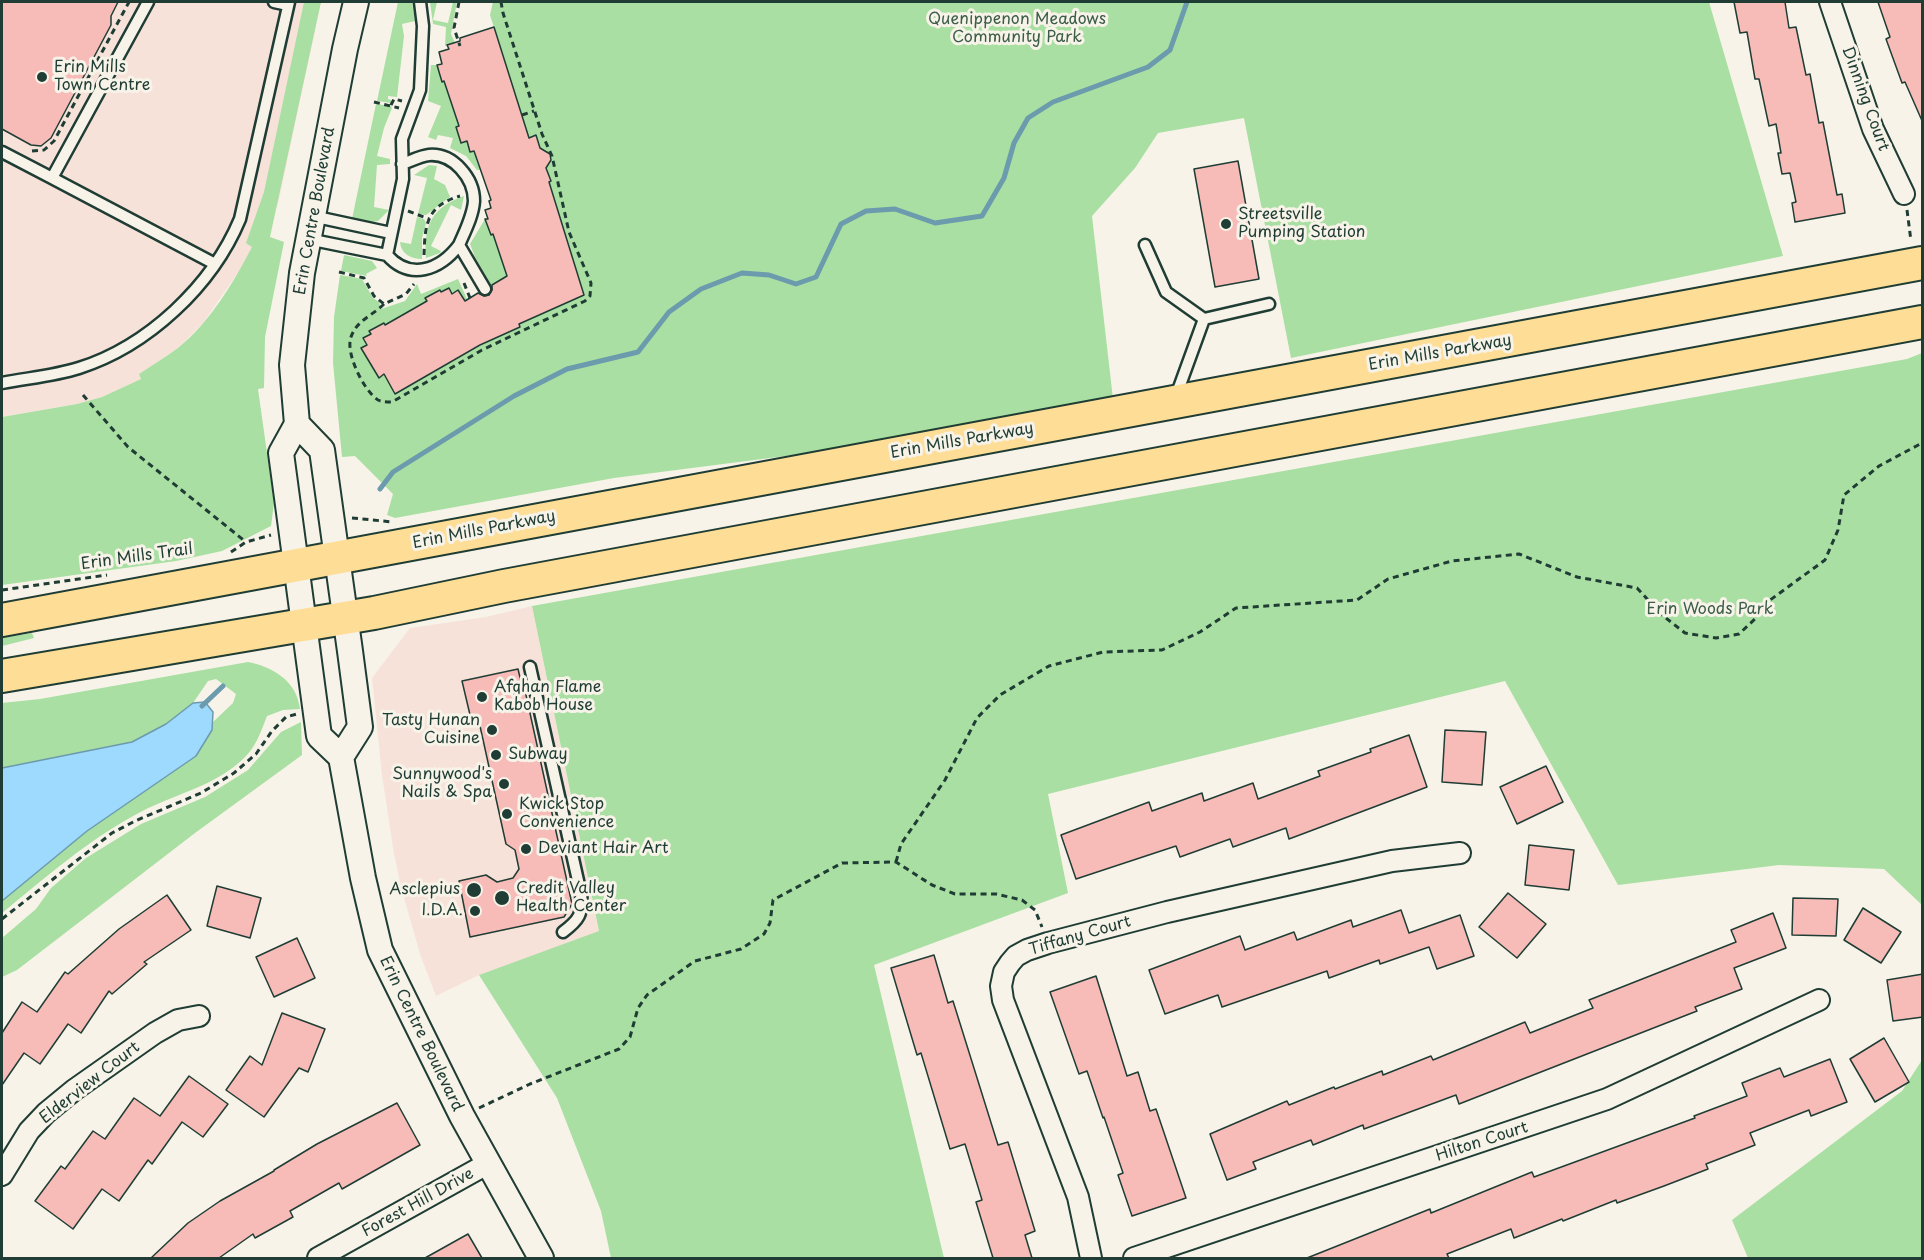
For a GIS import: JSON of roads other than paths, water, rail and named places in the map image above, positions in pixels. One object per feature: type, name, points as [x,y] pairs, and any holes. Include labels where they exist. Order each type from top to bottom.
[{"type":"main road","name":"Erin Mills Parkway","points":[[2,620],[1174,402],[1917,252]]},
{"type":"main road","points":[[2,676],[345,617],[1923,322]]},
{"type":"street","name":"Erin Centre Boulevard","points":[[297,424],[292,364],[302,273],[356,2]]},
{"type":"street","name":"Dinning Court","points":[[1830,2],[1873,129],[1904,194]]},
{"type":"street","points":[[297,424],[322,450],[337,558],[360,727],[341,758],[319,736],[281,453],[297,424]]},
{"type":"street","name":"Erin Centre Boulevard","points":[[341,758],[363,878],[380,950],[487,1164],[541,1258]]},
{"type":"street","name":"Tiffany Court","points":[[1091,1258],[1078,1197],[1003,1000],[1001,986],[1004,972],[1010,963],[1021,953],[1048,943],[1167,912],[1392,861],[1460,853]]},
{"type":"street","name":"Hilton Court","points":[[1134,1258],[1606,1100],[1819,1000]]},
{"type":"street","name":"Elderview Court","points":[[2,1175],[29,1131],[46,1113],[74,1090],[155,1033],[178,1020],[199,1016]]},
{"type":"street","name":"Forest Hill Drive","points":[[318,1258],[487,1164]]},
{"type":"lane","points":[[52,178],[148,2]]},
{"type":"lane","points":[[2,383],[77,369],[117,352],[157,326],[195,289],[215,264],[232,239],[240,219],[288,3],[274,2]]},
{"type":"lane","points":[[387,255],[403,179],[402,140],[420,90],[423,26],[420,2]]},
{"type":"lane","points":[[2,152],[215,264]]},
{"type":"lane","points":[[310,228],[387,255],[396,265],[409,270],[435,266],[445,260],[459,245],[472,213],[474,200],[470,181],[456,164],[442,156],[429,155],[402,164]]},
{"type":"lane","points":[[310,228],[392,233]]},
{"type":"lane","points":[[459,245],[485,289]]},
{"type":"lane","points":[[1145,245],[1166,292],[1204,318],[1269,304]]},
{"type":"lane","points":[[1174,402],[1204,318]]},
{"type":"lane","points":[[530,667],[583,909],[574,924],[563,932]]},
{"type":"water","points":[[205,702],[213,712],[212,730],[196,756],[87,831],[2,901],[2,768],[132,742],[166,724],[193,703]]},
{"type":"waterway","points":[[380,489],[393,472],[514,396],[567,369],[638,352],[669,312],[701,289],[742,273],[769,275],[796,284],[816,277],[841,224],[866,211],[895,209],[935,223],[982,216],[1004,178],[1014,143],[1028,118],[1053,102],[1148,67],[1170,50],[1187,2]]},
{"type":"waterway","points":[[202,706],[223,686]]},
{"type":"place","name":"Erin Mills Town Centre","points":[[42,77]]},
{"type":"place","name":"Streetsville Pumping Station","points":[[1226,224]]},
{"type":"place","name":"Afghan Flame Kabob House","points":[[482,697]]},
{"type":"place","name":"Tasty Hunan Cuisine","points":[[492,730]]},
{"type":"place","name":"Subway","points":[[496,755]]},
{"type":"place","name":"Sunnywood's Nails & Spa","points":[[504,784]]},
{"type":"place","name":"Kwick Stop Convenience","points":[[507,814]]},
{"type":"place","name":"Deviant Hair Art","points":[[526,849]]},
{"type":"place","name":"Asclepius","points":[[474,890]]},
{"type":"place","name":"Credit Valley Health Center","points":[[502,898]]},
{"type":"place","name":"I.D.A.","points":[[475,911]]},
{"type":"park label","name":"Quenippenon Meadows Community Park","points":[[1017,29]]},
{"type":"park label","name":"Erin Woods Park","points":[[1710,610]]}]
